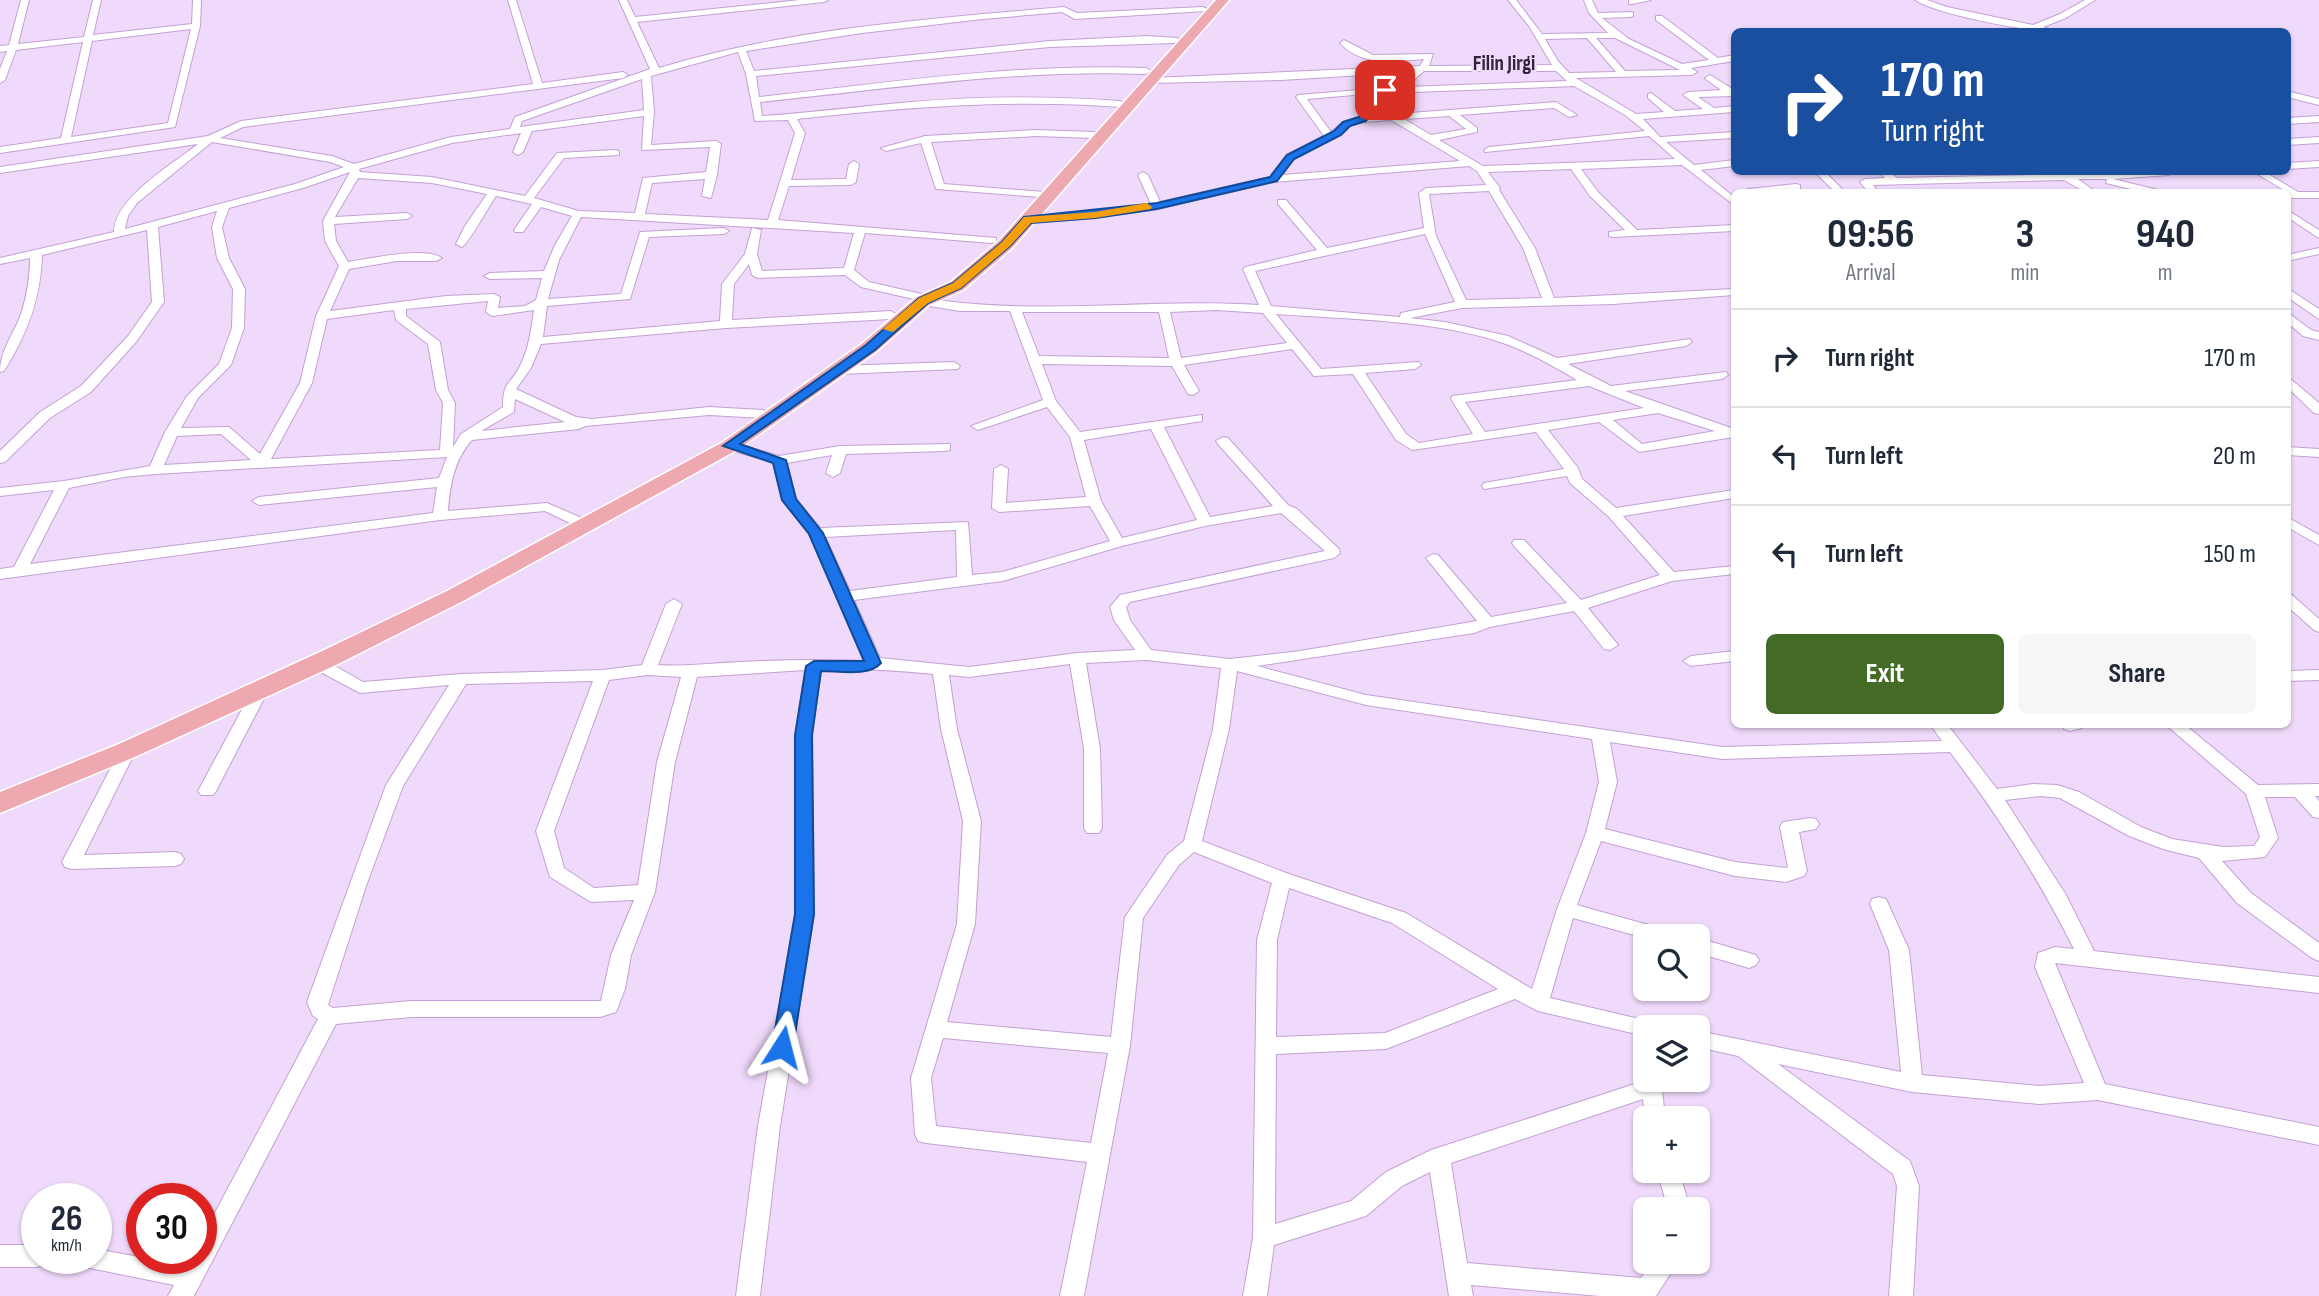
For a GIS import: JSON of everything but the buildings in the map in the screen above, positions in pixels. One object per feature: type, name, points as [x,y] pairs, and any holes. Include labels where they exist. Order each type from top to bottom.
[{"type":"main road","points":[[0,803],[128,750],[456,596],[730,446],[870,348],[992,240],[1040,194],[1120,104],[1223,0]]},
{"type":"main road","points":[[0,792],[97,749],[257,685],[497,567],[670,472],[817,380],[865,345],[891,315],[957,286],[1006,244],[1207,4]]},
{"type":"street","points":[[0,80],[13,47],[25,0]]},
{"type":"street","points":[[65,141],[97,0]]},
{"type":"street","points":[[0,150],[172,125],[196,26],[197,0]]},
{"type":"street","points":[[512,0],[538,86]]},
{"type":"street","points":[[623,0],[651,73],[646,148],[666,162],[712,175]]},
{"type":"street","points":[[632,20],[742,4],[824,0]]},
{"type":"street","points":[[1512,0],[1557,68],[1633,117],[1683,162],[1731,197]]},
{"type":"street","points":[[1329,136],[1301,97],[1571,79],[1622,73],[1692,72],[1616,35],[1596,16],[1589,7],[1588,0]]},
{"type":"street","points":[[1632,2],[1647,0]]},
{"type":"street","points":[[1919,0],[1945,9],[2038,28]]},
{"type":"street","points":[[2030,28],[2063,16],[2091,0]]},
{"type":"street","points":[[514,131],[518,119],[651,73],[741,49],[1062,4],[1075,16],[1207,4]]},
{"type":"street","points":[[1596,16],[1630,14]]},
{"type":"street","points":[[1659,18],[1714,60]]},
{"type":"street","points":[[0,49],[196,26]]},
{"type":"street","points":[[1539,37],[1616,35]]},
{"type":"street","points":[[1590,36],[1622,73]]},
{"type":"street","points":[[751,74],[1050,44],[1175,40]]},
{"type":"street","points":[[1343,43],[1351,51],[1367,57],[1430,56],[1423,68],[1397,90]]},
{"type":"street","points":[[741,49],[751,74],[758,119],[918,103],[1088,100],[1120,104]]},
{"type":"street","points":[[1681,67],[1731,58]]},
{"type":"street","points":[[757,100],[971,77],[1096,69],[1149,76],[1423,68],[1557,68]]},
{"type":"street","points":[[120,234],[119,222],[122,213],[133,201],[210,139],[241,124],[651,73]]},
{"type":"street","points":[[1710,78],[1731,93]]},
{"type":"street","points":[[1362,119],[1385,90]]},
{"type":"street","points":[[1713,111],[1688,95],[1731,94]]},
{"type":"street","points":[[2291,95],[2319,102]]},
{"type":"street","points":[[1651,96],[1672,113]]},
{"type":"street","points":[[1273,179],[1290,157],[1346,124],[1362,119],[1449,111],[1556,106],[1572,115]]},
{"type":"street","points":[[1633,117],[1731,109]]},
{"type":"street","points":[[1432,138],[1474,130],[1449,111]]},
{"type":"street","points":[[0,261],[120,234],[299,186],[451,140],[649,112]]},
{"type":"street","points":[[1392,116],[1481,169],[1529,248],[1549,301]]},
{"type":"street","points":[[772,223],[793,148],[800,133],[791,117]]},
{"type":"street","points":[[2291,121],[2319,118]]},
{"type":"street","points":[[518,152],[528,129]]},
{"type":"street","points":[[886,148],[925,139],[1036,133],[1094,135]]},
{"type":"street","points":[[1489,150],[1655,137],[1731,135]]},
{"type":"street","points":[[0,170],[210,139],[332,159],[354,171],[432,180],[578,214],[757,226]]},
{"type":"street","points":[[925,139],[940,187],[1040,194]]},
{"type":"street","points":[[2291,142],[2319,140]]},
{"type":"street","points":[[639,218],[647,180],[666,162],[716,144],[708,196]]},
{"type":"street","points":[[519,230],[532,202],[561,155],[615,153]]},
{"type":"street","points":[[1481,169],[1683,162]]},
{"type":"street","points":[[1027,220],[1095,215],[1157,206],[1273,179],[1469,163]]},
{"type":"street","points":[[1694,168],[1731,163]]},
{"type":"street","points":[[785,183],[851,183],[854,164]]},
{"type":"street","points":[[1573,164],[1594,194],[1634,233]]},
{"type":"street","points":[[2291,166],[2319,164]]},
{"type":"street","points":[[2300,165],[2319,176]]},
{"type":"street","points":[[345,266],[333,252],[328,238],[328,221],[331,210],[354,171]]},
{"type":"street","points":[[1143,175],[1157,206]]},
{"type":"street","points":[[1823,175],[1837,189]]},
{"type":"street","points":[[1887,175],[1894,181]]},
{"type":"street","points":[[1871,189],[1866,182],[2039,175]]},
{"type":"street","points":[[2065,175],[2086,189]]},
{"type":"street","points":[[2077,175],[2110,175]]},
{"type":"street","points":[[2263,175],[2283,189]]},
{"type":"street","points":[[2091,176],[2142,189]]},
{"type":"street","points":[[1777,189],[1796,187]]},
{"type":"street","points":[[1462,304],[1431,236],[1425,191],[1495,188]]},
{"type":"street","points":[[462,244],[470,226],[493,193]]},
{"type":"street","points":[[2292,195],[2319,195]]},
{"type":"street","points":[[1282,202],[1325,253]]},
{"type":"street","points":[[155,470],[172,432],[193,396],[225,365],[238,328],[239,289],[223,258],[217,227],[224,206]]},
{"type":"street","points":[[440,516],[443,482],[453,453],[466,437],[485,421],[509,409],[509,390],[525,368],[536,341],[540,303],[558,244],[578,214]]},
{"type":"street","points":[[2291,215],[2319,235]]},
{"type":"street","points":[[328,221],[407,216]]},
{"type":"street","points":[[322,316],[494,296],[492,312],[528,309],[540,303],[626,297],[644,234],[772,223],[992,240]]},
{"type":"street","points":[[0,459],[45,415],[86,389],[132,339],[158,302],[152,224]]},
{"type":"street","points":[[726,324],[728,284],[751,254],[757,226]]},
{"type":"street","points":[[1613,234],[1731,228]]},
{"type":"street","points":[[1415,365],[1318,373],[1266,309],[1249,268],[1432,230]]},
{"type":"street","points":[[848,271],[860,231]]},
{"type":"street","points":[[2291,247],[2302,254]]},
{"type":"street","points":[[2291,257],[2319,251]]},
{"type":"street","points":[[0,368],[22,331],[37,284],[37,254]]},
{"type":"street","points":[[751,254],[758,275],[848,271],[865,285],[960,307],[1164,309],[1216,306],[1446,326],[1504,339],[1556,362],[1590,382],[1731,433]]},
{"type":"street","points":[[345,266],[397,258],[436,258]]},
{"type":"street","points":[[262,463],[306,383],[322,316],[345,266]]},
{"type":"street","points":[[490,276],[548,275]]},
{"type":"street","points":[[1388,319],[1462,304],[1613,300],[1731,292]]},
{"type":"street","points":[[2291,294],[2319,314]]},
{"type":"street","points":[[400,306],[400,317],[434,342],[442,390],[449,403],[446,449],[453,453]]},
{"type":"street","points":[[1014,308],[1050,402],[1077,438],[1094,501],[1118,543]]},
{"type":"street","points":[[1164,309],[1177,362],[1193,391]]},
{"type":"street","points":[[536,341],[726,324],[891,315]]},
{"type":"street","points":[[2291,318],[2307,332],[2319,336]]},
{"type":"street","points":[[1556,362],[1686,342]]},
{"type":"street","points":[[1034,360],[1177,362],[1296,345]]},
{"type":"street","points":[[840,370],[954,366]]},
{"type":"street","points":[[1357,371],[1401,437],[1408,444],[1417,447],[1659,409]]},
{"type":"street","points":[[1614,389],[1722,375]]},
{"type":"street","points":[[1481,438],[1457,399],[1590,382]]},
{"type":"street","points":[[2291,384],[2319,410]]},
{"type":"street","points":[[509,390],[562,416],[592,423]]},
{"type":"street","points":[[978,426],[1050,402]]},
{"type":"street","points":[[466,437],[709,411],[763,414]]},
{"type":"street","points":[[1077,438],[1197,418]]},
{"type":"street","points":[[1603,419],[1639,448],[1731,433]]},
{"type":"street","points":[[1156,425],[1205,522]]},
{"type":"street","points":[[1540,429],[1573,471],[1575,480],[1613,513],[1670,577]]},
{"type":"street","points":[[172,432],[224,430],[262,463]]},
{"type":"street","points":[[1146,655],[1122,620],[1118,607],[1125,598],[1333,553],[1332,549],[1292,512],[1283,508],[1223,441]]},
{"type":"street","points":[[730,446],[779,460],[840,450],[945,447]]},
{"type":"street","points":[[833,472],[840,450]]},
{"type":"street","points":[[2291,451],[2319,453]]},
{"type":"street","points":[[0,492],[155,470],[453,453]]},
{"type":"street","points":[[779,460],[789,500],[816,533],[873,663]]},
{"type":"street","points":[[1001,469],[999,508],[1094,501]]},
{"type":"street","points":[[1489,486],[1573,471]]},
{"type":"street","points":[[259,501],[443,482]]},
{"type":"street","points":[[20,570],[64,485]]},
{"type":"street","points":[[1613,513],[1731,494]]},
{"type":"street","points":[[0,574],[440,516],[547,508],[579,522]]},
{"type":"street","points":[[843,597],[1003,576],[1118,543],[1205,522],[1283,508]]},
{"type":"street","points":[[2291,524],[2319,541]]},
{"type":"street","points":[[816,533],[963,525],[965,582]]},
{"type":"street","points":[[1519,543],[1610,645]]},
{"type":"street","points":[[1433,558],[1487,623]]},
{"type":"street","points":[[1230,664],[1313,654],[1474,628],[1487,623],[1578,606],[1670,577],[1731,570]]},
{"type":"street","points":[[648,670],[674,604]]},
{"type":"street","points":[[2291,605],[2319,627]]},
{"type":"street","points":[[317,663],[360,688],[461,679],[603,675],[648,670],[690,672],[737,667],[866,666],[873,663],[969,672],[1077,658],[1146,655],[1230,664],[1366,700],[1721,753],[1954,746]]},
{"type":"street","points":[[1691,661],[1731,656]]},
{"type":"street","points":[[1077,658],[1092,749],[1093,828]]},
{"type":"street","points":[[1072,1296],[1120,1046],[1134,917],[1172,860],[1192,844],[1221,729],[1230,664]]},
{"type":"street","points":[[748,1296],[769,1126],[804,914],[804,735],[814,666]]},
{"type":"street","points":[[940,670],[949,729],[972,821],[966,924],[920,1077],[926,1134],[1099,1154]]},
{"type":"street","points":[[461,679],[395,785],[317,1002],[320,1010],[330,1016],[411,1009],[600,1009],[609,1006],[621,955],[646,892],[666,762],[690,672]]},
{"type":"street","points":[[603,675],[545,831],[556,872],[591,895],[646,892]]},
{"type":"street","points":[[2291,676],[2319,675]]},
{"type":"street","points":[[207,791],[261,689]]},
{"type":"street","points":[[1941,728],[1993,796],[2059,900],[2088,958]]},
{"type":"street","points":[[1993,796],[2038,790],[2059,792],[2125,826],[2205,853],[2259,852],[2269,838],[2254,790],[2178,728]]},
{"type":"street","points":[[1538,1003],[1566,909],[1595,833],[1608,782],[1600,734]]},
{"type":"street","points":[[128,750],[71,862],[175,859]]},
{"type":"street","points":[[2254,790],[2319,790]]},
{"type":"street","points":[[2299,790],[2319,812]]},
{"type":"street","points":[[1595,833],[1752,874],[1788,876],[1796,875],[1798,871],[1789,827],[1810,824]]},
{"type":"street","points":[[1192,844],[1282,879],[1399,918],[1538,1003],[1633,1025]]},
{"type":"street","points":[[2205,853],[2244,898],[2319,953]]},
{"type":"street","points":[[1255,1296],[1264,1238],[1267,940],[1282,879]]},
{"type":"street","points":[[1879,904],[1899,950],[1912,1083]]},
{"type":"street","points":[[1566,909],[1633,928]]},
{"type":"street","points":[[1710,949],[1749,960]]},
{"type":"street","points":[[2098,1091],[2045,967],[2045,958],[2055,955],[2088,958],[2319,985]]},
{"type":"street","points":[[1264,1046],[1386,1041],[1516,990]]},
{"type":"street","points":[[112,1265],[186,1287],[330,1016]]},
{"type":"street","points":[[935,1029],[1120,1046]]},
{"type":"street","points":[[1710,1041],[1912,1083],[2039,1095],[2098,1091],[2319,1136]]},
{"type":"street","points":[[1742,1048],[1902,1168],[1908,1186],[1901,1296]]},
{"type":"street","points":[[1264,1238],[1358,1209],[1394,1179],[1439,1157],[1633,1090]]},
{"type":"street","points":[[1439,1157],[1461,1296]]},
{"type":"street","points":[[0,1256],[21,1256]]},
{"type":"street","points":[[1459,1273],[1645,1293],[1658,1274]]},
{"type":"slow traffic","points":[[889,329],[923,300],[957,286],[1006,244],[1027,220],[1095,215],[1147,207]]},
{"type":"district","name":"Filin Jirgi","points":[[1504,63]]},
{"type":"route","points":[[782,1047],[804,914],[804,735],[814,666],[866,666],[873,663],[816,533],[789,500],[779,460],[730,446],[870,348],[923,300],[957,286],[1006,244],[1027,220],[1095,215],[1157,206],[1273,179],[1290,157],[1337,133],[1346,124],[1362,119],[1385,90]]}]
